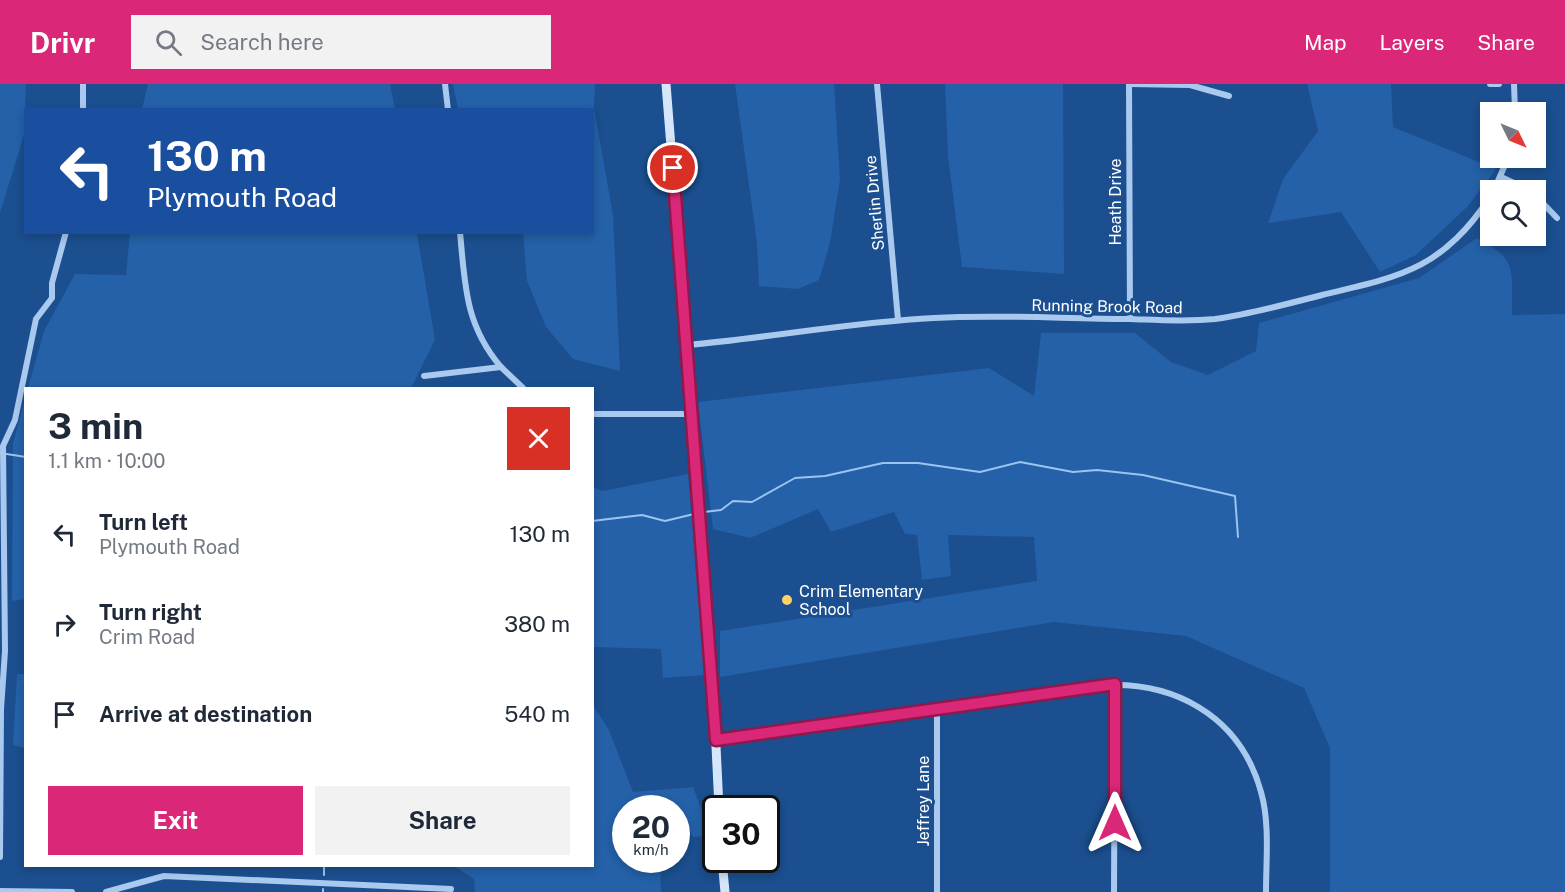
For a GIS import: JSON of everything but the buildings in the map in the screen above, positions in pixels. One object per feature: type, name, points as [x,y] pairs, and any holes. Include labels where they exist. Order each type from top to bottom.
[{"type":"street","points":[[83,84],[83,108]]},
{"type":"street","points":[[445,84],[448,108]]},
{"type":"street","points":[[666,84],[718,795]]},
{"type":"street","name":"Sherlin Drive","points":[[877,84],[898,320]]},
{"type":"street","points":[[1129,84],[1190,85],[1229,96]]},
{"type":"street","name":"Heath Drive","points":[[1129,84],[1131,319]]},
{"type":"street","points":[[1490,84],[1500,84]]},
{"type":"street","points":[[1514,84],[1515,102]]},
{"type":"street","points":[[1499,180],[1504,168]]},
{"type":"street","points":[[1501,177],[1507,180]]},
{"type":"street","points":[[1546,206],[1557,218]]},
{"type":"street","name":"Running Brook Road","points":[[687,345],[748,340],[898,320],[937,318],[1214,319],[1387,279],[1435,258],[1466,230],[1480,211]]},
{"type":"street","points":[[0,857],[1,709],[5,651],[3,446],[15,420],[36,320],[52,298],[52,283],[65,234]]},
{"type":"street","points":[[460,234],[467,300],[472,321],[484,346],[522,387]]},
{"type":"street","points":[[424,375],[501,367]]},
{"type":"street","points":[[594,414],[691,414]]},
{"type":"street","points":[[716,740],[1115,684],[1146,686],[1189,701],[1213,717],[1241,746],[1258,782],[1264,805],[1266,892]]},
{"type":"street","points":[[1114,892],[1115,684]]},
{"type":"street","name":"Jeffrey Lane","points":[[937,709],[937,892]]},
{"type":"street","points":[[723,873],[725,892]]},
{"type":"street","points":[[106,892],[164,876],[451,889]]},
{"type":"street","points":[[0,891],[72,892]]},
{"type":"shaded area","points":[[0,84],[26,84],[24,135],[0,213]]},
{"type":"shaded area","points":[[148,84],[390,84],[395,108],[142,108]]},
{"type":"shaded area","points":[[453,84],[595,84],[594,108],[458,108]]},
{"type":"shaded area","points":[[735,84],[834,84],[840,179],[830,243],[819,280],[798,289],[759,286],[757,243]]},
{"type":"shaded area","points":[[945,84],[1063,84],[1064,274],[962,267],[948,156]]},
{"type":"shaded area","points":[[1307,84],[1391,84],[1393,127],[1480,162],[1480,168],[1496,169],[1488,180],[1480,180],[1480,190],[1467,207],[1416,255],[1380,272],[1341,212],[1268,223],[1283,179],[1318,131]]},
{"type":"shaded area","points":[[594,108],[613,215],[620,371],[573,359],[546,327],[527,281],[523,234],[594,234]]},
{"type":"shaded area","points":[[130,234],[417,234],[435,340],[412,387],[28,387],[44,331],[75,274],[126,275]]},
{"type":"shaded area","points":[[1477,238],[1480,240],[1480,246],[1491,246],[1507,261],[1512,278],[1512,315],[1565,314],[1565,892],[1330,892],[1330,748],[1304,688],[1186,636],[1054,622],[720,677],[720,631],[1037,581],[1034,537],[948,535],[951,576],[922,580],[917,535],[905,534],[894,512],[831,532],[818,509],[750,538],[713,529],[698,402],[989,368],[1034,396],[1041,333],[1135,333],[1171,362],[1208,375],[1256,351],[1259,323],[1419,278]]},
{"type":"shaded area","points":[[24,403],[24,599],[12,601],[13,443]]},
{"type":"shaded area","points":[[688,474],[705,675],[663,678],[661,649],[594,647],[594,487],[603,491]]},
{"type":"shaded area","points":[[17,674],[24,674],[24,748],[13,745]]},
{"type":"shaded area","points":[[594,707],[609,730],[633,792],[693,787],[702,811],[702,836],[693,837],[690,831],[690,795],[612,795],[612,873],[660,873],[661,892],[475,892],[474,879],[456,867],[594,867]]},
{"type":"waterway","points":[[0,453],[24,457]]},
{"type":"waterway","points":[[704,512],[721,510],[733,501],[752,502],[795,478],[825,476],[883,463],[918,463],[980,472],[1020,462],[1073,472],[1097,470],[1143,475],[1235,496],[1238,537]]},
{"type":"waterway","points":[[594,521],[642,515],[665,521],[698,513]]},
{"type":"waterway","points":[[324,867],[324,875]]},
{"type":"place","name":"Crim Elementary School","points":[[787,600]]},
{"type":"route","points":[[673,168],[716,740],[1115,684],[1115,823]]}]
